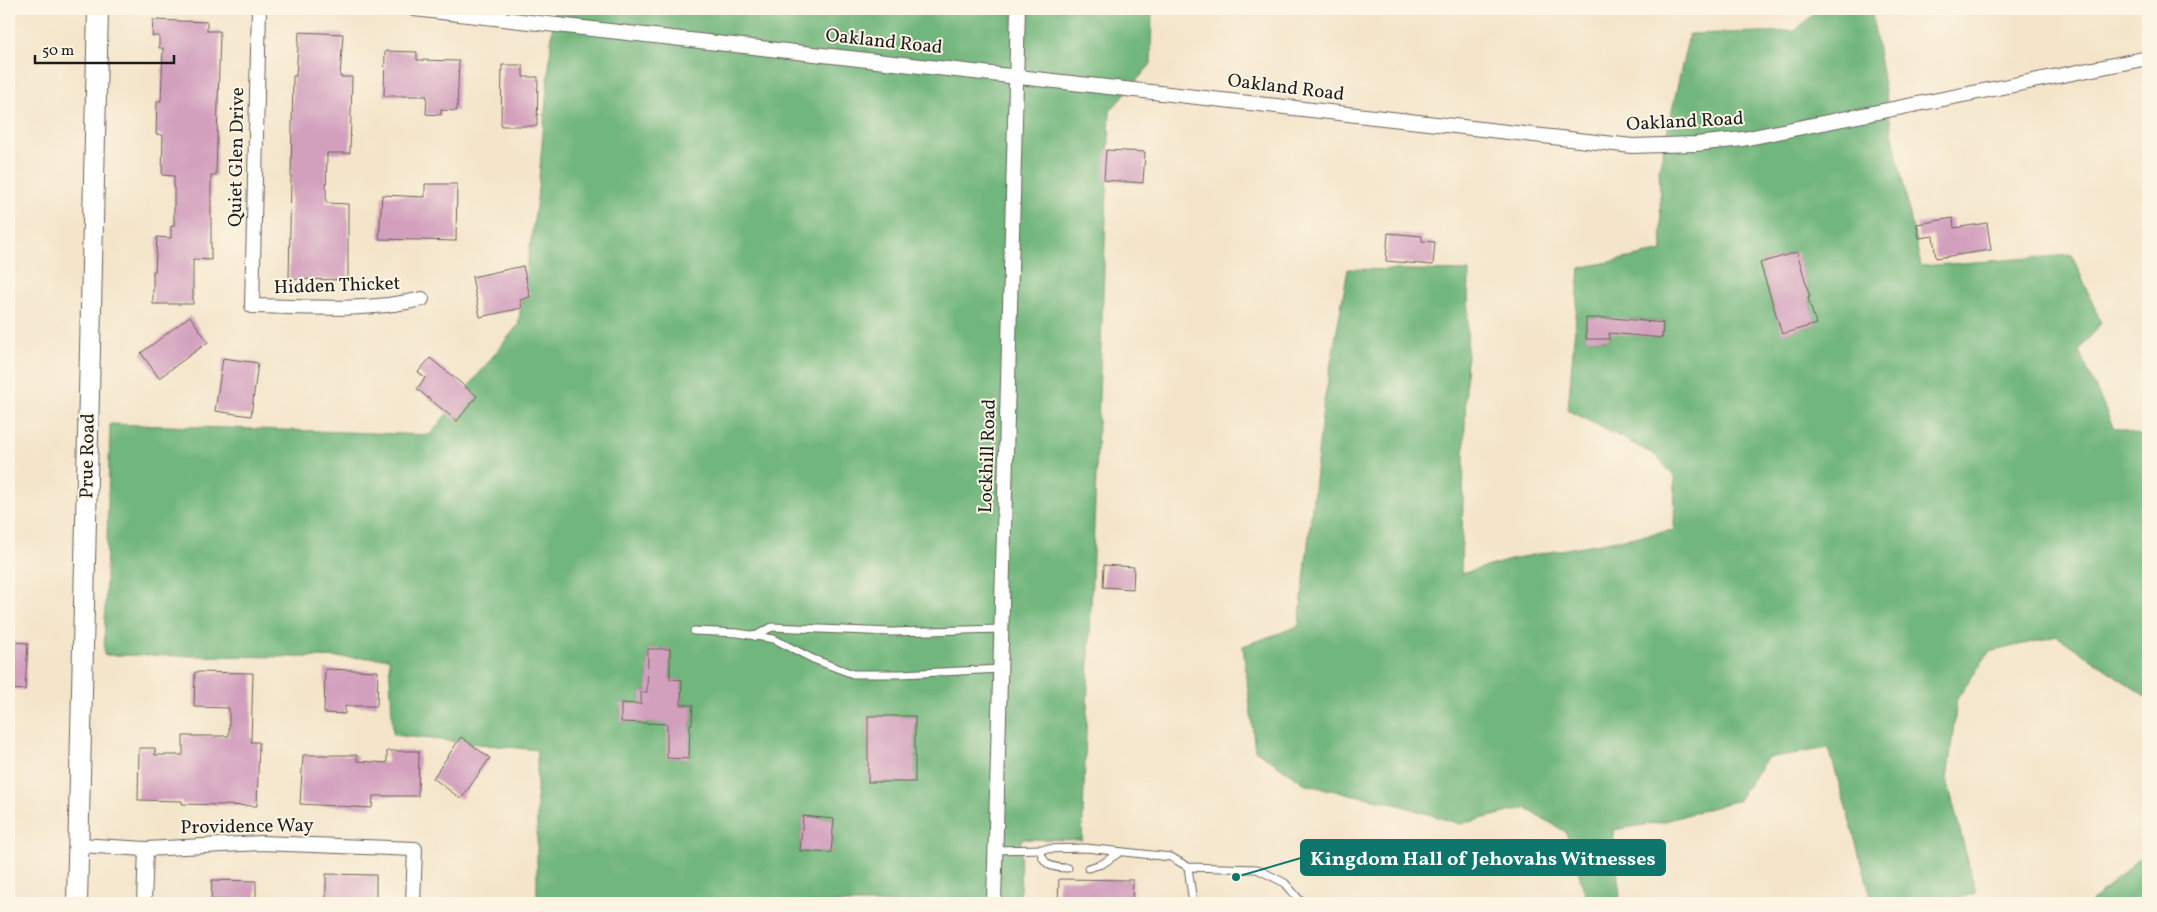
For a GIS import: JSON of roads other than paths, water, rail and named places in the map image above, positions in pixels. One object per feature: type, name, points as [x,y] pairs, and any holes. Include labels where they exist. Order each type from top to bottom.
[{"type":"main road","name":"Prue Road","points":[[77,903],[98,9]]},
{"type":"street","name":"Quiet Glen Drive","points":[[252,306],[259,9]]},
{"type":"street","name":"Oakland Road","points":[[414,9],[1016,75],[1581,142],[1632,146],[1696,144],[1743,139],[2148,58]]},
{"type":"street","name":"Lockhill Road","points":[[994,903],[1018,9]]},
{"type":"street","name":"Hidden Thicket","points":[[252,306],[363,308],[396,305],[422,299]]},
{"type":"street","name":"Providence Way","points":[[79,845],[146,848],[261,843],[415,849],[413,903]]},
{"type":"street","points":[[144,903],[146,848]]},
{"type":"lane","points":[[755,636],[772,627],[891,632],[1002,629]]},
{"type":"lane","points":[[694,631],[774,639],[813,659],[853,674],[901,674],[1001,669]]},
{"type":"lane","points":[[995,850],[1086,848],[1171,857],[1188,867],[1257,869],[1285,883],[1302,903]]},
{"type":"lane","points":[[1040,850],[1043,861],[1052,868],[1068,868]]},
{"type":"lane","points":[[1088,868],[1102,864],[1120,852]]},
{"type":"lane","points":[[1188,867],[1193,903]]},
{"type":"place","name":"Kingdom Hall of Jehovahs Witnesses","points":[[1236,877]]}]
